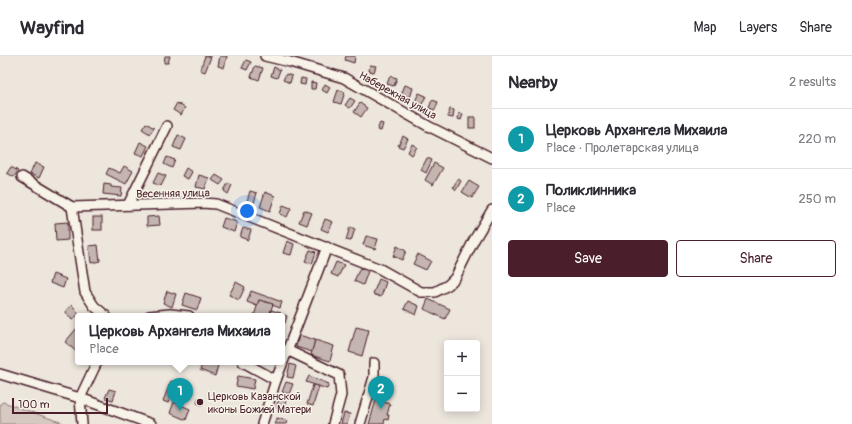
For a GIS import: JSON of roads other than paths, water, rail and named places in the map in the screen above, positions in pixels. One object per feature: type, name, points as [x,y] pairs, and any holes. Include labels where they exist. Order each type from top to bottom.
[{"type":"street","name":"Набережная улица","points":[[265,56],[344,78],[428,126],[492,158]]},
{"type":"street","points":[[128,205],[167,126]]},
{"type":"street","points":[[22,178],[72,207],[85,292],[94,306],[102,313]]},
{"type":"street","name":"Весенняя улица","points":[[72,207],[203,203],[216,204],[380,269],[421,292],[435,292],[448,285],[455,278],[474,240],[492,210]]},
{"type":"street","points":[[285,355],[327,247]]},
{"type":"street","points":[[287,350],[339,375],[341,395],[333,424]]},
{"type":"street","points":[[360,424],[374,377],[374,363]]},
{"type":"street","points":[[82,424],[80,398],[96,365]]},
{"type":"street","points":[[248,365],[276,380]]},
{"type":"street","points":[[262,424],[282,365]]},
{"type":"street","points":[[1,376],[80,398],[151,424]]},
{"type":"place","name":"Церковь Казанской иконы Божией Матери","points":[[200,402]]},
{"type":"place","name":"Поликлинника","points":[[381,409]]},
{"type":"place","name":"Церковь Архангела Михаила","points":[[180,411]]}]
